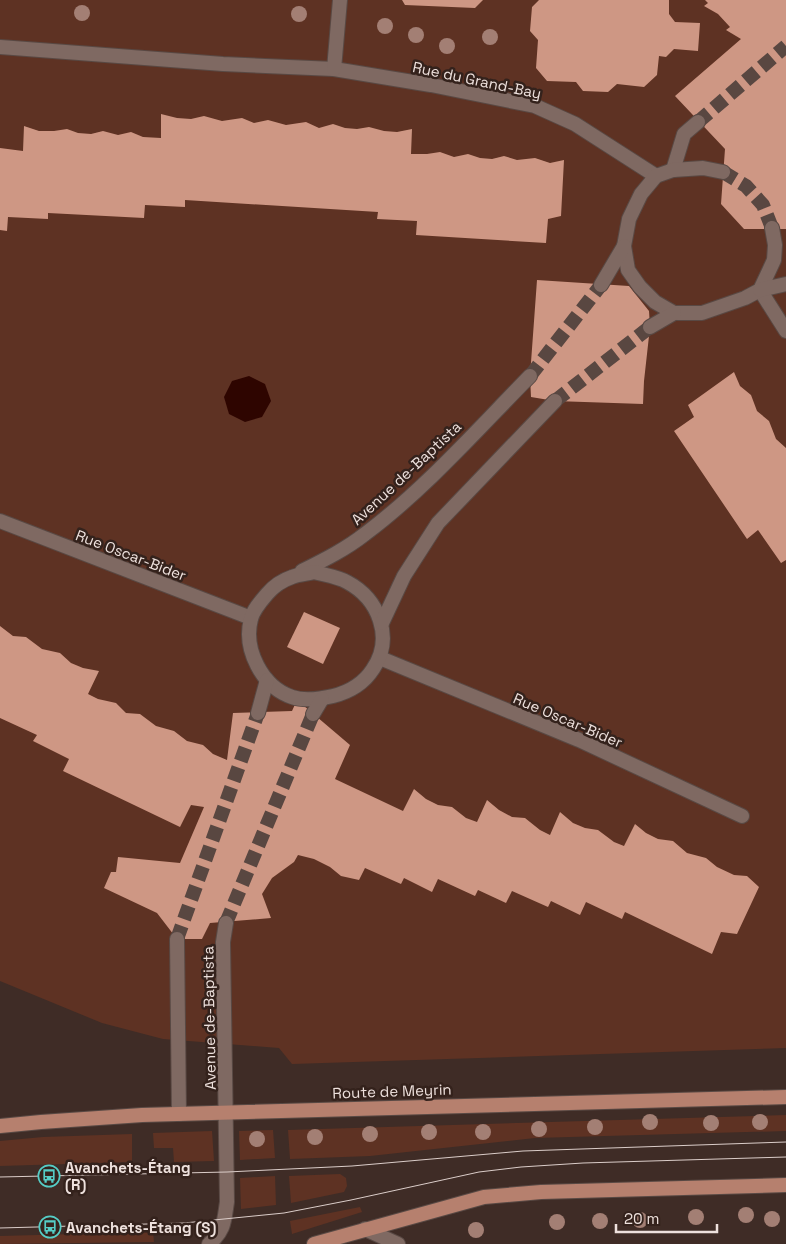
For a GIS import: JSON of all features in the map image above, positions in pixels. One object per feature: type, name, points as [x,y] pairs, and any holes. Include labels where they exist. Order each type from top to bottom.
[{"type":"main road","name":"Route de Meyrin","points":[[0,1126],[59,1120],[226,1112],[786,1097]]},
{"type":"main road","points":[[314,1244],[484,1197],[541,1192],[786,1185]]},
{"type":"street","points":[[334,69],[340,0]]},
{"type":"street","name":"Rue du Grand-Bay","points":[[0,47],[223,64],[334,69],[431,85],[535,106],[575,124],[656,176]]},
{"type":"street","points":[[673,170],[684,134],[698,122]]},
{"type":"street","points":[[602,285],[624,246],[629,219],[642,194],[656,176],[673,170],[703,168],[723,172]]},
{"type":"street","points":[[760,290],[774,260],[775,245],[772,228]]},
{"type":"street","points":[[624,246],[628,270],[640,287],[655,302],[674,313]]},
{"type":"street","points":[[650,326],[674,313],[702,313],[730,305],[760,290],[786,284]]},
{"type":"street","points":[[760,290],[786,331]]},
{"type":"street","name":"Avenue de-Baptista","points":[[291,577],[364,536],[426,481],[530,376]]},
{"type":"street","points":[[382,623],[404,576],[438,523],[555,401]]},
{"type":"street","name":"Rue Oscar-Bider","points":[[0,521],[251,618]]},
{"type":"street","points":[[314,572],[347,582],[374,605],[382,623],[383,644],[380,658],[372,671],[358,685],[341,694],[322,699],[292,698],[267,680],[256,664],[249,635],[251,618],[260,602],[272,588],[291,577],[314,572]]},
{"type":"street","name":"Rue Oscar-Bider","points":[[380,658],[579,740],[742,816]]},
{"type":"street","points":[[258,713],[267,680]]},
{"type":"street","points":[[313,714],[322,699]]},
{"type":"street","name":"Avenue de-Baptista","points":[[209,1244],[219,1235],[225,1219],[227,1202],[223,942],[226,923]]},
{"type":"street","name":"Avenue de-Baptista","points":[[177,939],[179,1114]]},
{"type":"street","points":[[365,1229],[398,1244]]},
{"type":"shaded area","points":[[0,0],[786,0],[786,1048],[292,1064],[279,1048],[163,1039],[102,1023],[0,981]]},
{"type":"shaded area","points":[[249,376],[265,384],[271,401],[262,417],[245,422],[229,414],[224,397],[232,381]]},
{"type":"shaded area","points":[[786,1115],[786,1131],[535,1138],[370,1156],[290,1159],[288,1130]]},
{"type":"shaded area","points":[[273,1130],[275,1158],[240,1160],[239,1131]]},
{"type":"shaded area","points":[[212,1131],[214,1161],[174,1162],[173,1148],[154,1148],[153,1133]]},
{"type":"shaded area","points":[[132,1134],[132,1162],[0,1166],[0,1141],[43,1137]]},
{"type":"shaded area","points":[[340,1174],[346,1178],[347,1186],[344,1192],[291,1203],[289,1176]]},
{"type":"shaded area","points":[[275,1176],[276,1205],[241,1209],[240,1178]]},
{"type":"shaded area","points":[[360,1207],[362,1212],[292,1234],[290,1221]]},
{"type":"shaded area","points":[[153,1232],[154,1242],[0,1244],[0,1236]]},
{"type":"building","points":[[402,0],[483,0],[475,8],[405,5]]},
{"type":"building","points":[[539,0],[669,0],[669,14],[675,22],[700,23],[698,51],[674,49],[666,57],[659,56],[657,75],[644,87],[617,84],[608,92],[583,91],[576,82],[547,81],[536,68],[538,40],[530,31],[532,7]]},
{"type":"building","points":[[705,0],[786,0],[786,229],[744,229],[721,204],[725,149],[675,96],[741,39],[726,30],[730,27],[718,14],[704,6],[708,3]]},
{"type":"building","points":[[161,114],[191,119],[204,116],[222,121],[242,118],[254,123],[268,120],[286,125],[306,122],[319,128],[333,124],[345,128],[369,127],[397,132],[412,129],[411,154],[440,152],[454,157],[468,154],[492,159],[504,156],[517,160],[535,158],[550,163],[564,160],[561,216],[548,219],[546,243],[416,235],[417,221],[377,219],[378,212],[185,200],[185,207],[145,205],[144,218],[48,213],[48,219],[8,217],[7,231],[0,230],[0,148],[23,151],[24,126],[39,131],[67,129],[78,133],[91,134],[103,131],[118,135],[131,132],[143,137],[161,138]]},
{"type":"building","points":[[537,280],[629,286],[649,311],[650,327],[643,404],[555,401],[531,397],[530,376]]},
{"type":"building","points":[[734,372],[740,386],[751,395],[757,411],[769,421],[776,439],[786,448],[786,560],[781,563],[758,530],[747,539],[674,431],[694,417],[688,405]]},
{"type":"building","points":[[304,612],[340,628],[323,664],[287,647]]},
{"type":"building","points":[[0,626],[13,636],[26,637],[42,649],[60,653],[71,663],[83,668],[99,671],[88,694],[98,699],[116,703],[126,713],[140,714],[156,726],[174,731],[187,741],[203,745],[213,754],[227,760],[233,713],[292,711],[297,700],[350,745],[335,779],[403,811],[414,789],[426,799],[438,805],[452,807],[466,818],[477,822],[487,800],[499,810],[512,817],[525,818],[550,835],[560,812],[573,823],[585,828],[598,830],[614,842],[624,846],[635,824],[646,833],[658,839],[673,841],[687,853],[706,858],[717,867],[734,875],[747,876],[759,887],[737,934],[721,932],[712,954],[625,912],[622,919],[586,902],[580,915],[551,901],[548,907],[512,891],[506,903],[478,890],[475,896],[438,879],[432,892],[404,878],[401,884],[365,868],[359,880],[341,876],[330,867],[314,859],[298,855],[294,862],[272,878],[262,894],[271,918],[210,923],[202,939],[177,939],[157,913],[104,888],[111,872],[116,872],[118,857],[180,863],[204,807],[191,805],[180,827],[63,771],[69,759],[33,741],[37,735],[0,718]]},
{"type":"tunnel","points":[[698,122],[786,46]]},
{"type":"tunnel","points":[[723,172],[746,186],[763,205],[772,228]]},
{"type":"tunnel","points":[[530,376],[601,285]]},
{"type":"tunnel","points":[[555,401],[650,327]]},
{"type":"tunnel","points":[[177,939],[258,713]]},
{"type":"tunnel","points":[[226,923],[313,714]]},
{"type":"tram line","points":[[0,1177],[227,1172],[352,1166],[523,1151],[786,1142]]},
{"type":"tram line","points":[[0,1228],[184,1223],[284,1213],[479,1172],[521,1167],[583,1163],[786,1157]]},
{"type":"place","name":"Avanchets-Étang (R)","points":[[49,1176]]},
{"type":"place","name":"Avanchets-Étang (S)","points":[[50,1227]]}]
